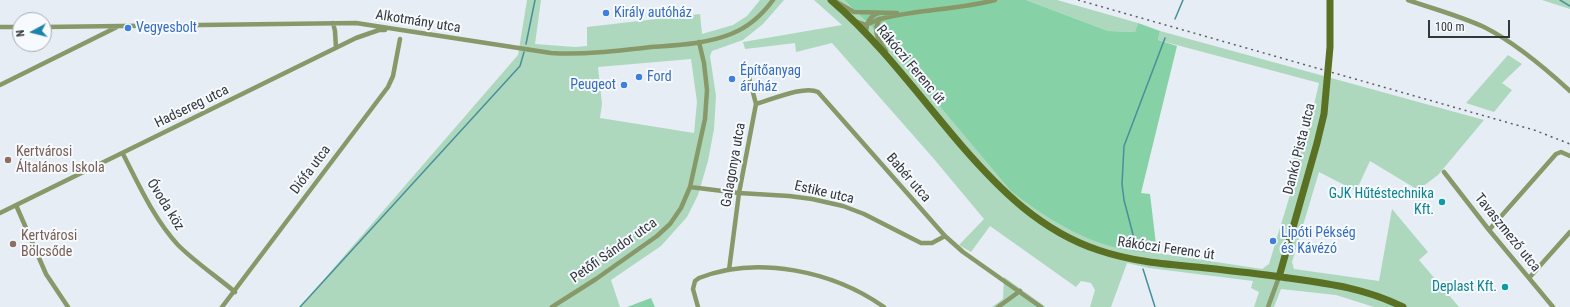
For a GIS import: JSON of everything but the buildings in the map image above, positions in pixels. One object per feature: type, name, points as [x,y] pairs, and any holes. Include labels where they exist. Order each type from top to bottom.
[{"type":"main road","name":"Rákóczi Ferenc út","points":[[831,0],[866,29],[903,77],[996,184],[1028,212],[1058,232],[1097,250],[1124,258],[1157,263],[1259,273],[1356,289],[1368,292],[1403,307]]},
{"type":"main road","name":"Dankó Pista utca","points":[[1279,277],[1324,114],[1330,47],[1330,0]]},
{"type":"street","name":"Alkotmány utca","points":[[52,27],[362,23],[395,30],[551,53],[592,54],[699,42],[727,36],[746,27],[761,15],[773,0]]},
{"type":"street","points":[[834,0],[854,12],[903,13],[960,8],[995,0]]},
{"type":"street","points":[[1408,0],[1468,20],[1494,33],[1554,76],[1570,91]]},
{"type":"street","points":[[866,29],[874,14],[884,12]]},
{"type":"street","points":[[866,29],[880,19],[903,13]]},
{"type":"street","points":[[880,19],[875,26],[876,33],[880,43],[903,77]]},
{"type":"street","points":[[333,23],[336,48]]},
{"type":"street","points":[[0,85],[117,26]]},
{"type":"street","points":[[0,27],[12,27]]},
{"type":"street","name":"Hadsereg utca","points":[[0,213],[368,33],[379,30],[395,30]]},
{"type":"street","name":"Diófa utca","points":[[222,307],[388,87],[396,65],[400,39]]},
{"type":"street","name":"Petőfi Sándor utca","points":[[552,307],[602,276],[658,236],[675,217],[690,187],[705,119],[707,90],[704,63],[699,42]]},
{"type":"street","name":"Galagonya utca","points":[[729,270],[739,193],[756,104],[746,66]]},
{"type":"street","name":"Babér utca","points":[[756,104],[802,91],[812,90],[818,92],[944,236],[963,252],[1041,307]]},
{"type":"street","points":[[1489,230],[1556,154],[1561,152],[1570,156]]},
{"type":"street","name":"Óvoda köz","points":[[123,154],[152,209],[169,234],[186,253],[234,292]]},
{"type":"street","name":"Tavaszmező utca","points":[[1444,172],[1489,230],[1553,307]]},
{"type":"street","name":"Estike utca","points":[[690,187],[739,193],[789,196],[843,206],[864,214],[925,244],[935,242],[944,236]]},
{"type":"street","points":[[16,205],[46,274],[68,307]]},
{"type":"street","points":[[1529,278],[1570,232]]},
{"type":"street","points":[[698,307],[693,289],[695,281],[708,274],[729,270],[773,268],[820,277],[852,289],[884,307]]},
{"type":"street","points":[[1268,307],[1279,277]]},
{"type":"street","points":[[998,307],[1020,291]]},
{"type":"green space","points":[[527,0],[541,0],[535,44],[575,47],[587,46],[587,27],[700,14],[702,34],[733,25],[747,16],[760,0],[784,0],[763,24],[743,40],[712,51],[710,56],[716,96],[714,129],[708,161],[698,195],[687,217],[661,246],[611,280],[620,307],[300,307],[518,55]],"holes":[[[691,59],[697,102],[694,133],[600,118],[602,104],[598,67]]]},
{"type":"green space","points":[[814,0],[844,0],[882,37],[1128,250],[1262,269],[1269,264],[1293,185],[1292,164],[1296,152],[1305,144],[1319,83],[1158,40],[1160,31],[1484,120],[1438,175],[1418,190],[1370,161],[1356,191],[1319,172],[1292,262],[1294,269],[1379,281],[1392,209],[1428,252],[1419,260],[1459,307],[1374,307],[1336,295],[1281,289],[1274,307],[1254,307],[1259,292],[1251,288],[1253,281],[1149,268],[1127,263],[1111,307],[1090,307],[1095,290],[1091,283],[1081,281],[1076,287],[990,226],[971,252],[959,245],[984,219],[934,159],[832,43],[796,52],[795,43],[745,49],[743,42],[842,25]]},
{"type":"green space","points":[[844,0],[1026,0],[1108,31],[1135,32],[1138,23],[1160,31],[1158,40],[1177,46],[1141,193],[1150,194],[1157,253],[1133,251],[1113,247],[1082,236],[1052,220],[1011,191],[882,37]]},
{"type":"green space","points":[[1026,0],[1057,0],[1138,23],[1135,32],[1108,31]]},
{"type":"green space","points":[[1542,0],[1570,0],[1570,9]]},
{"type":"green space","points":[[1508,55],[1522,64],[1502,83],[1512,90],[1494,112],[1466,103]]},
{"type":"green space","points":[[1004,277],[1046,307],[992,307],[1003,299]]},
{"type":"green space","points":[[651,298],[655,307],[627,307]]},
{"type":"waterway","points":[[526,44],[535,0]]},
{"type":"waterway","points":[[1175,19],[1183,0]]},
{"type":"waterway","points":[[1560,0],[1570,6]]},
{"type":"waterway","points":[[1136,246],[1124,200],[1122,184],[1124,146],[1165,38]]},
{"type":"waterway","points":[[300,307],[520,66],[524,52]]},
{"type":"waterway","points":[[1143,269],[1155,307]]},
{"type":"railway","points":[[1078,0],[1534,130],[1570,144]]},
{"type":"place","name":"Király autóház","points":[[606,13]]},
{"type":"place","name":"Vegyesbolt","points":[[128,28]]},
{"type":"place","name":"Ford","points":[[639,77]]},
{"type":"place","name":"Építőanyag áruház","points":[[732,79]]},
{"type":"place","name":"Peugeot","points":[[624,85]]},
{"type":"place","name":"Kertvárosi Általános Iskola","points":[[8,160]]},
{"type":"place","name":"GJK Hűtéstechnika Kft.","points":[[1442,202]]},
{"type":"place","name":"Lipóti Pékség és Kávézó","points":[[1273,241]]},
{"type":"place","name":"Kertvárosi Bölcsőde","points":[[13,244]]},
{"type":"place","name":"Deplast Kft.","points":[[1505,287]]}]
